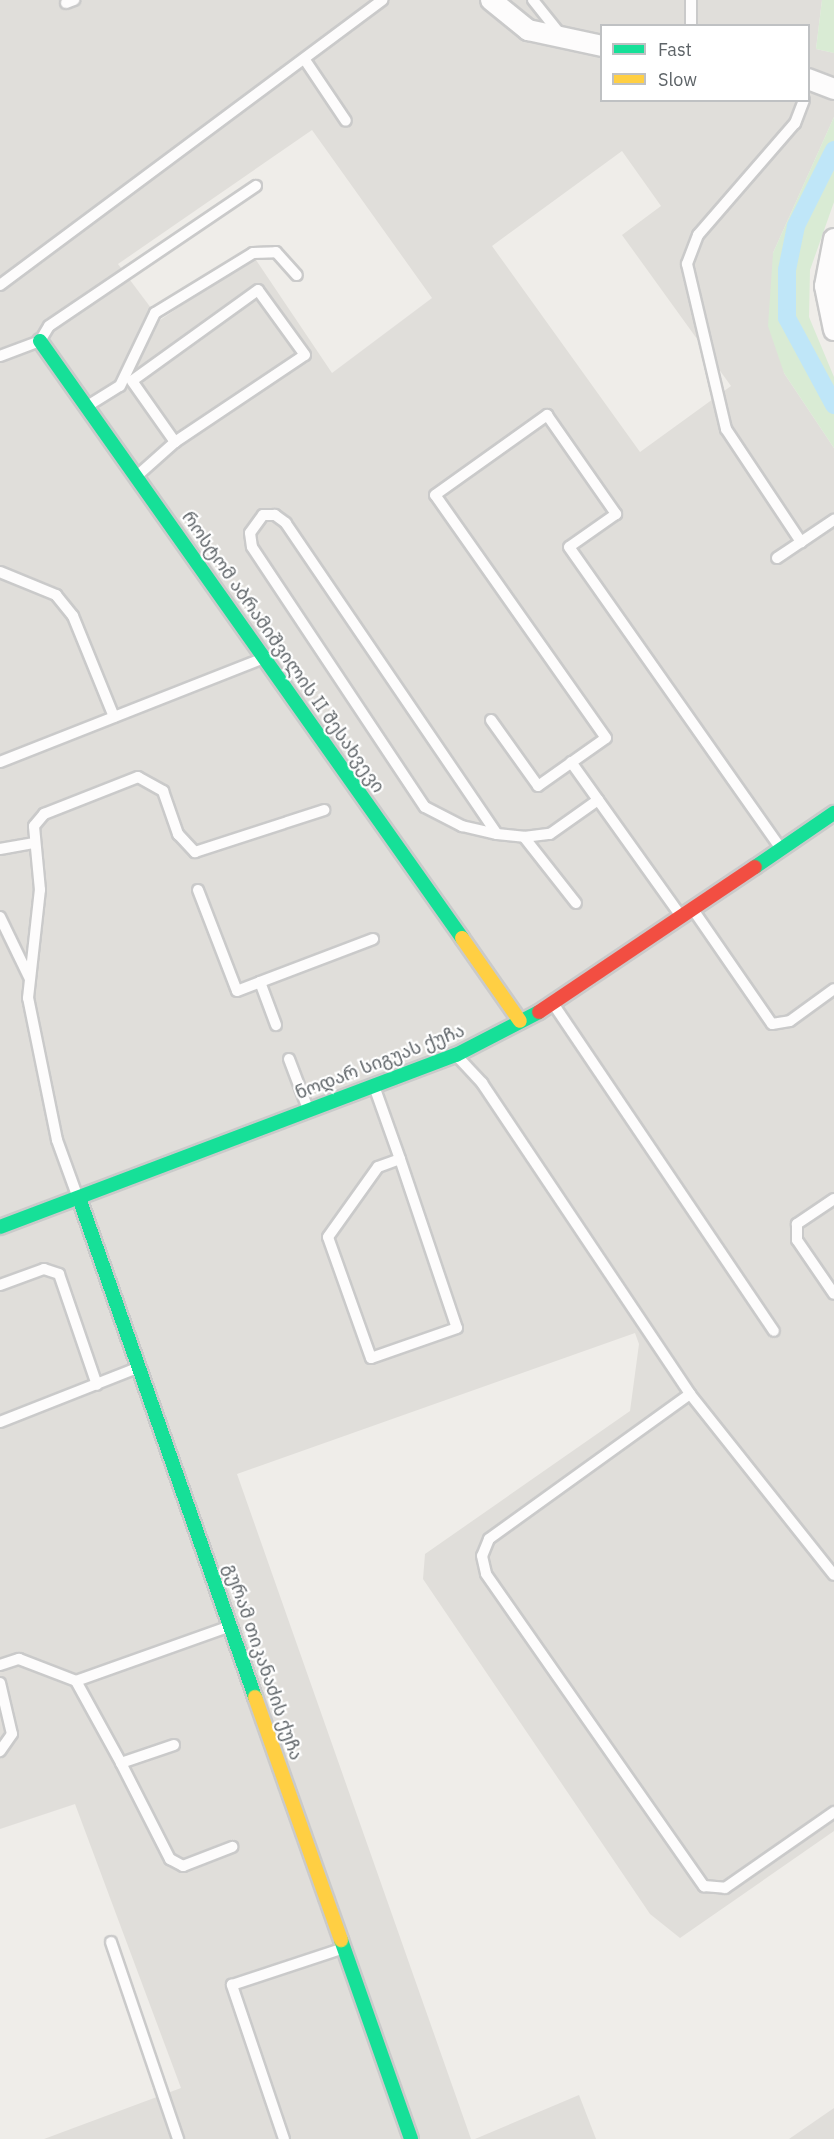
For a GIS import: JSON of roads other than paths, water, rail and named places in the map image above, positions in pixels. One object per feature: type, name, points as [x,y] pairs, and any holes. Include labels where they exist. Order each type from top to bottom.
[{"type":"street","points":[[491,0],[528,30],[566,41],[600,46]]},
{"type":"street","points":[[810,82],[834,89]]},
{"type":"street","points":[[834,239],[825,286],[834,330]]},
{"type":"street","name":"როსტომ აბრამიშვილის II შესახვევი","points":[[40,341],[89,405],[520,1021]]},
{"type":"street","name":"ნოდარ სიგუას ქუჩა","points":[[0,1227],[456,1055],[554,1004],[688,915],[834,813]]},
{"type":"street","name":"გურამ თიკანაძის ქუჩა","points":[[79,1198],[411,2139]]},
{"type":"lane","points":[[0,285],[305,60],[382,0]]},
{"type":"lane","points":[[533,0],[566,41]]},
{"type":"lane","points":[[691,0],[691,24]]},
{"type":"lane","points":[[305,60],[346,121]]},
{"type":"lane","points":[[801,542],[726,429],[687,264],[698,235],[795,123],[803,102]]},
{"type":"lane","points":[[0,356],[40,341],[49,326],[256,186]]},
{"type":"lane","points":[[89,405],[120,386],[155,314],[164,307],[253,253],[276,252],[297,275]]},
{"type":"lane","points":[[138,475],[175,442],[305,355],[258,290],[132,381],[175,442]]},
{"type":"lane","points":[[491,720],[537,786],[606,738],[435,495],[547,415],[616,514],[569,547],[782,850]]},
{"type":"lane","points":[[497,834],[286,523],[275,515],[262,515],[250,533],[252,547],[425,807],[441,818],[497,834],[524,837],[550,834],[598,800]]},
{"type":"lane","points":[[777,558],[834,520]]},
{"type":"lane","points":[[0,572],[56,595],[73,616],[114,717]]},
{"type":"lane","points":[[0,762],[266,657]]},
{"type":"lane","points":[[571,762],[772,1024],[790,1021],[834,989]]},
{"type":"lane","points":[[79,1198],[57,1140],[28,998],[40,890],[34,826],[44,814],[138,777],[163,791],[178,834],[195,852],[324,810]]},
{"type":"lane","points":[[524,837],[576,903]]},
{"type":"lane","points":[[0,849],[34,843]]},
{"type":"lane","points":[[198,890],[237,991],[373,939]]},
{"type":"lane","points":[[0,917],[30,977]]},
{"type":"lane","points":[[260,982],[276,1025]]},
{"type":"lane","points":[[554,1004],[774,1331]]},
{"type":"lane","points":[[456,1055],[482,1083],[690,1395],[834,1575]]},
{"type":"lane","points":[[289,1059],[308,1110]]},
{"type":"lane","points":[[374,1085],[400,1159],[458,1329],[371,1358],[328,1237],[378,1167],[400,1159]]},
{"type":"lane","points":[[834,1199],[797,1224],[797,1240],[834,1293]]},
{"type":"lane","points":[[0,1285],[44,1269],[59,1274],[97,1385]]},
{"type":"lane","points":[[0,1422],[140,1366]]},
{"type":"lane","points":[[690,1395],[489,1539],[482,1556],[486,1574],[704,1886],[725,1888],[834,1812]]},
{"type":"lane","points":[[76,1681],[231,1626]]},
{"type":"lane","points":[[0,1665],[19,1659],[76,1681],[170,1859],[183,1866],[232,1847]]},
{"type":"lane","points":[[0,1683],[12,1734],[0,1751]]},
{"type":"lane","points":[[121,1763],[174,1745]]},
{"type":"lane","points":[[111,1942],[178,2139]]},
{"type":"lane","points":[[284,2139],[232,1985],[344,1948]]},
{"type":"waterway","points":[[834,150],[796,226],[787,270],[787,318],[834,405]]}]
